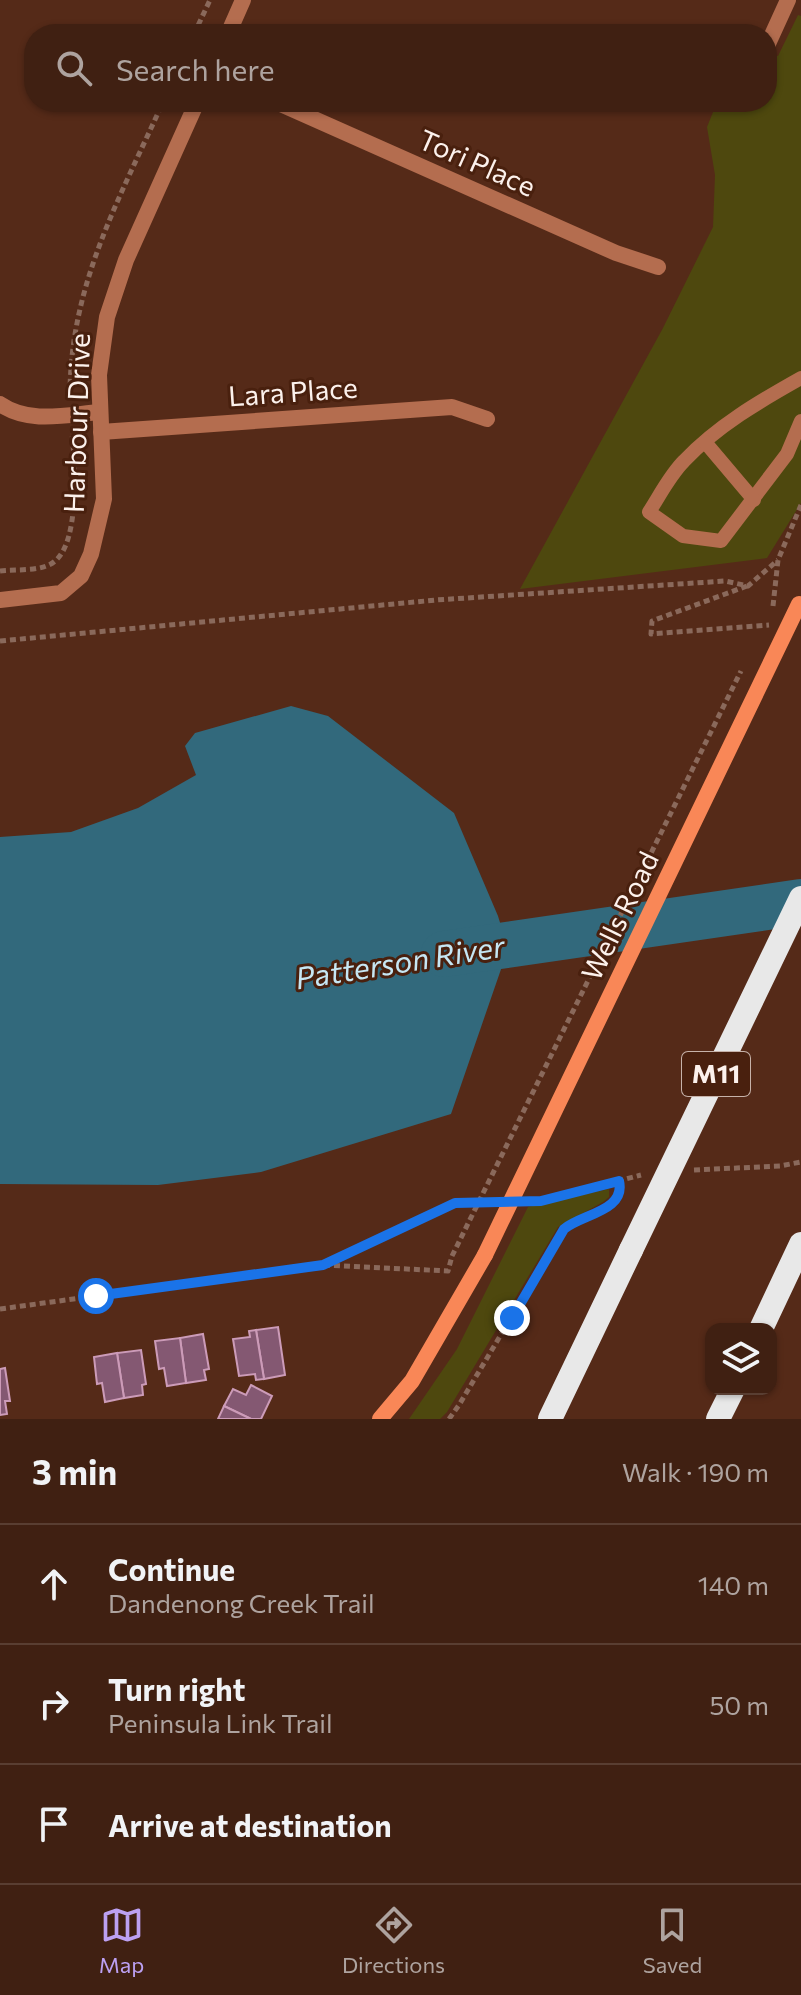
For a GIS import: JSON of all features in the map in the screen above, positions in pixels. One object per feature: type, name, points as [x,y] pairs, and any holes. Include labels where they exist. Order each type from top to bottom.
[{"type":"highway","name":"M11","points":[[550,1419],[801,898]]},
{"type":"highway","points":[[764,1323],[801,1244]]},
{"type":"highway","points":[[718,1419],[730,1395]]},
{"type":"main road","name":"Wells Road","points":[[380,1419],[412,1381],[485,1255],[800,602]]},
{"type":"street","points":[[232,24],[243,0]]},
{"type":"street","points":[[777,24],[788,0]]},
{"type":"street","name":"Harbour Drive","points":[[0,600],[61,593],[69,589],[81,576],[91,554],[102,514],[99,412],[103,337],[126,260],[193,112]]},
{"type":"street","name":"Tori Place","points":[[299,112],[616,253],[658,267]]},
{"type":"street","points":[[0,404],[11,411],[38,417],[99,412]]},
{"type":"street","name":"Lara Place","points":[[101,432],[452,407],[487,419]]},
{"type":"lane","points":[[801,378],[760,400],[705,442],[682,463],[649,512],[683,536],[721,541],[787,454],[801,421]]},
{"type":"lane","points":[[705,442],[754,500]]},
{"type":"path","points":[[199,24],[210,0]]},
{"type":"path","points":[[70,403],[71,354],[87,275],[159,112]]},
{"type":"path","points":[[0,571],[43,567],[53,563],[62,552],[75,495],[72,430]]},
{"type":"path","points":[[759,634],[773,606],[778,560],[801,505]]},
{"type":"path","points":[[771,625],[651,634],[652,621],[748,586],[778,560]]},
{"type":"path","points":[[0,641],[436,600],[725,581],[748,586]]},
{"type":"path","points":[[0,1309],[323,1265],[448,1271],[452,1256],[745,662]]},
{"type":"path","points":[[690,1171],[801,1162]]},
{"type":"path","points":[[527,1202],[648,1174]]},
{"type":"path","points":[[449,1419],[564,1229],[576,1220],[611,1205],[619,1196],[619,1181]]},
{"type":"path","points":[[323,1265],[455,1203],[498,1202]]},
{"type":"shaded area","points":[[798,15],[801,16],[801,503],[767,558],[520,589],[663,328],[713,227],[715,175],[707,127],[713,112],[777,112],[778,56]]},
{"type":"shaded area","points":[[609,1189],[609,1197],[603,1202],[558,1227],[447,1412],[440,1419],[409,1419],[457,1349],[528,1207]]},
{"type":"water","points":[[291,706],[328,716],[454,813],[498,916],[508,949],[451,1114],[261,1172],[158,1185],[0,1184],[0,837],[71,832],[138,808],[196,775],[185,746],[195,733]]},
{"type":"building","points":[[278,1327],[285,1375],[264,1379],[256,1330]]},
{"type":"building","points":[[256,1330],[264,1379],[256,1380],[255,1374],[239,1376],[233,1339],[250,1337],[249,1331]]},
{"type":"building","points":[[203,1334],[209,1369],[204,1370],[206,1380],[186,1383],[180,1338]]},
{"type":"building","points":[[180,1338],[186,1383],[167,1386],[164,1368],[159,1369],[155,1341]]},
{"type":"building","points":[[141,1350],[146,1384],[142,1385],[143,1395],[124,1398],[117,1353]]},
{"type":"building","points":[[117,1353],[124,1398],[105,1402],[102,1383],[97,1384],[94,1357]]},
{"type":"building","points":[[5,1368],[10,1401],[5,1401],[7,1414],[0,1415],[0,1369]]},
{"type":"building","points":[[251,1385],[272,1396],[261,1419],[251,1419],[224,1406],[233,1389],[246,1395]]},
{"type":"building","points":[[224,1406],[251,1419],[218,1419]]},
{"type":"waterway","name":"Patterson River","points":[[444,954],[801,902]]},
{"type":"route","points":[[96,1296],[323,1265],[455,1203],[541,1201],[619,1181],[619,1196],[611,1205],[576,1220],[564,1229],[512,1318]]}]
